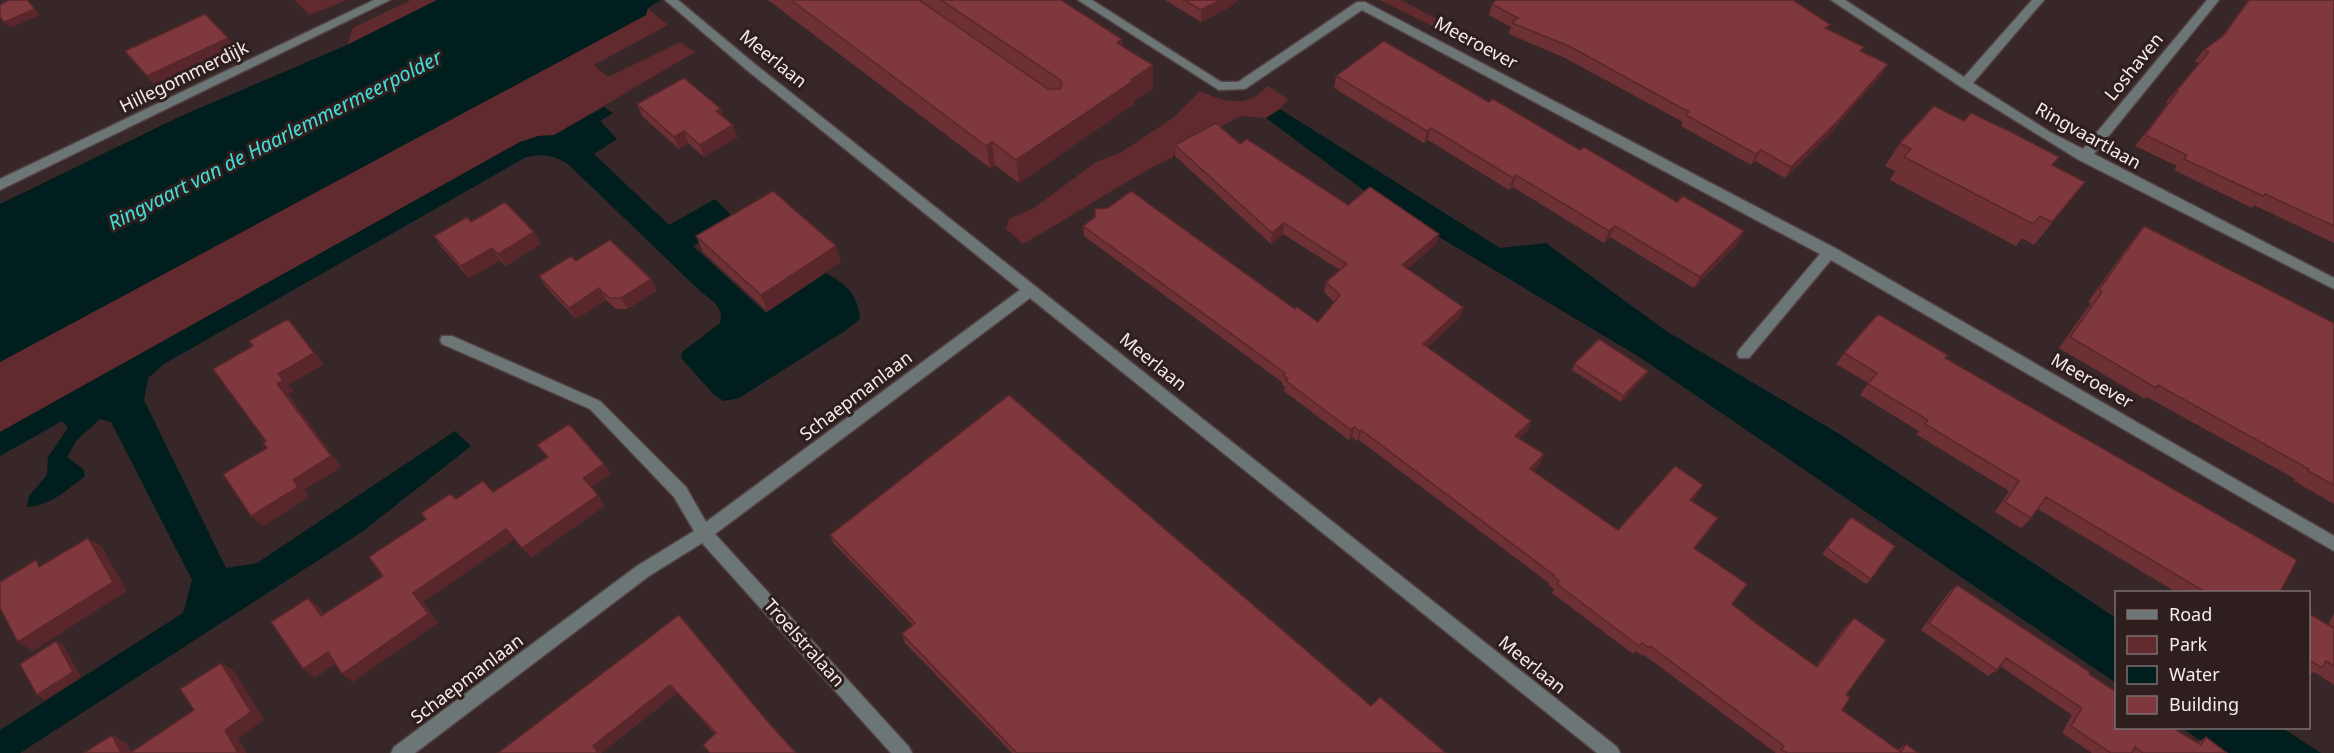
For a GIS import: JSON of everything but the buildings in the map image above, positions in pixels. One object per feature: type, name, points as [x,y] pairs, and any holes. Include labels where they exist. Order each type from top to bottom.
[{"type":"street","name":"Hillegommerdijk","points":[[0,185],[384,0]]},
{"type":"street","name":"Meerlaan","points":[[671,0],[1611,753]]},
{"type":"street","name":"Meeroever","points":[[1084,0],[1220,86],[1241,86],[1361,5],[1830,252],[2334,544]]},
{"type":"street","name":"Ringvaartlaan","points":[[1837,0],[2045,135],[2334,284]]},
{"type":"street","points":[[1965,84],[2038,0]]},
{"type":"street","name":"Loshaven","points":[[2084,157],[2213,0]]},
{"type":"street","points":[[1744,354],[1830,252]]},
{"type":"street","name":"Schaepmanlaan","points":[[400,753],[643,571],[704,533],[1031,289]]},
{"type":"street","points":[[447,340],[595,405],[680,492],[704,533]]},
{"type":"street","name":"Troelstralaan","points":[[704,533],[903,753]]},
{"type":"green space","points":[[294,0],[347,0],[310,15]]},
{"type":"green space","points":[[411,0],[437,0],[347,45],[353,28]]},
{"type":"green space","points":[[1379,0],[1401,0],[1441,21],[1446,33]]},
{"type":"green space","points":[[647,8],[668,25],[594,65],[608,77],[680,42],[695,52],[554,135],[538,136],[520,142],[0,432],[0,362],[646,15]]},
{"type":"green space","points":[[1268,86],[1288,99],[1280,109],[1266,118],[1241,116],[1175,150],[1173,157],[1023,244],[1006,229],[1009,219],[1034,208],[1096,162],[1120,153],[1174,117],[1200,91],[1219,98],[1239,101],[1254,97]]},
{"type":"water","name":"Ringvaart van de Haarlemmermeerpolder","points":[[437,0],[661,0],[648,8],[646,15],[0,362],[0,204],[181,116],[347,45]]},
{"type":"water","points":[[604,107],[613,113],[600,121],[617,139],[594,154],[669,225],[715,199],[735,219],[693,246],[766,313],[826,273],[850,291],[857,303],[860,319],[848,329],[739,398],[724,401],[714,395],[681,358],[682,352],[720,323],[721,317],[716,305],[568,164],[548,156],[526,157],[164,364],[148,378],[144,400],[226,568],[257,563],[455,431],[471,446],[362,532],[20,753],[0,753],[0,730],[183,613],[192,580],[111,422],[100,419],[77,440],[67,457],[83,469],[85,476],[51,500],[27,507],[29,496],[47,475],[48,457],[68,428],[62,421],[0,456],[0,432],[520,142],[538,136],[554,135]]},
{"type":"water","points":[[1280,109],[1500,248],[1546,243],[1666,331],[1841,435],[2115,617],[2115,682],[1641,358],[1374,198],[1266,118]]},
{"type":"water","points":[[2183,729],[2284,729],[2321,753],[2219,753]]}]
